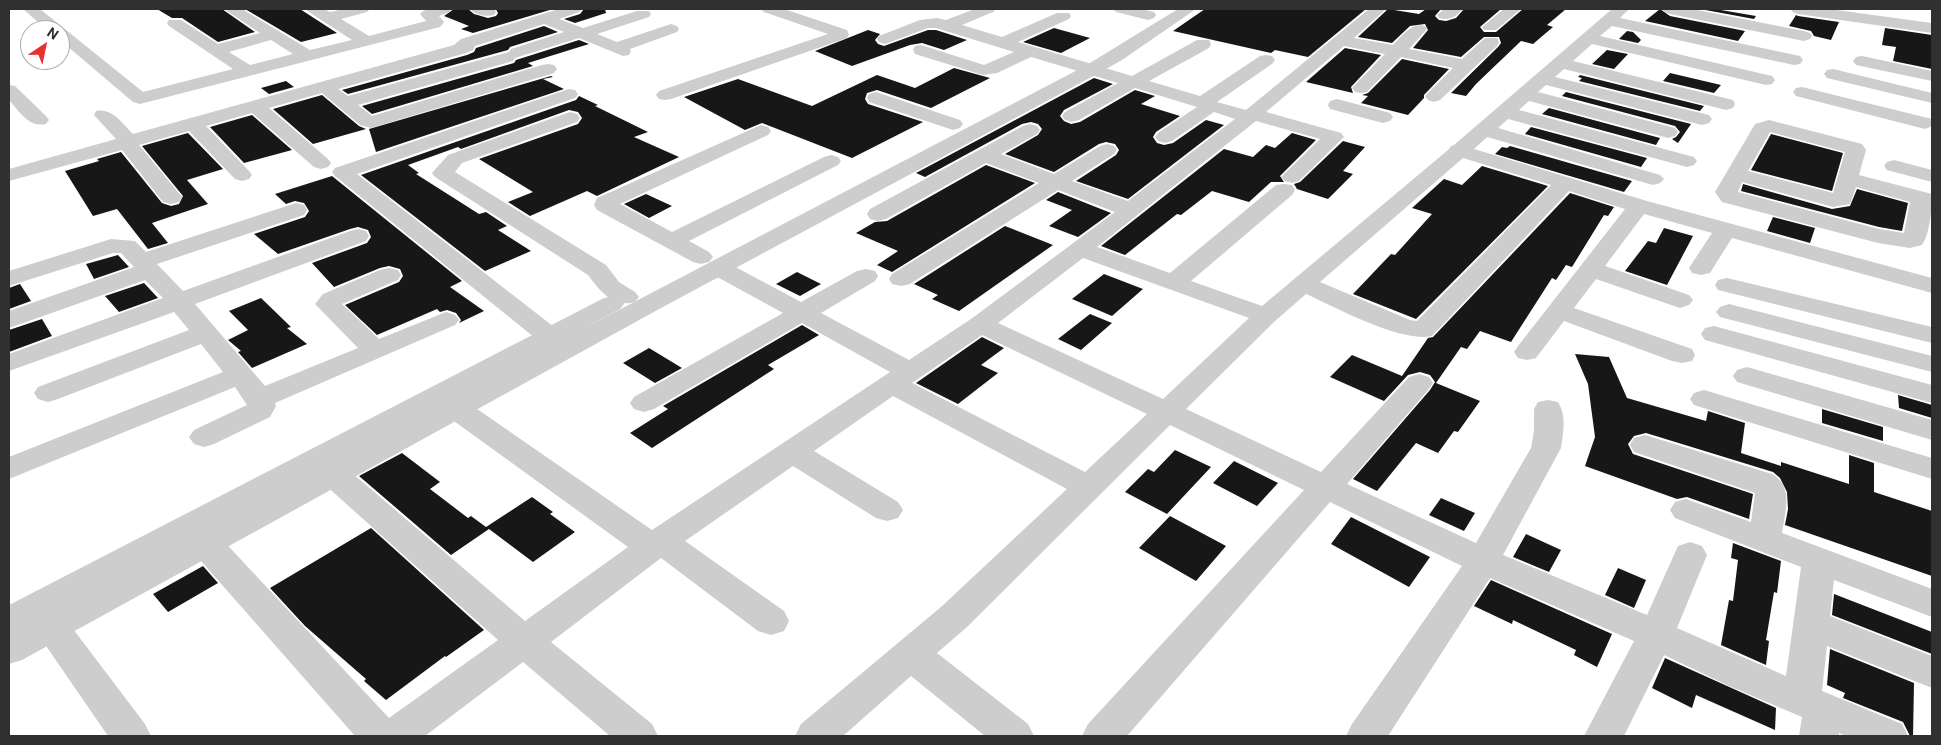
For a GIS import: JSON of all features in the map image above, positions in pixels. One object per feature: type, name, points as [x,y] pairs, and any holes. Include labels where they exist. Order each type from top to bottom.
[{"type":"street","points":[[31,9],[45,20]]},
{"type":"street","points":[[232,9],[308,56]]},
{"type":"street","points":[[314,9],[366,41]]},
{"type":"street","points":[[329,17],[362,9]]},
{"type":"street","points":[[70,40],[140,98],[434,24],[436,22],[428,14],[444,9]]},
{"type":"street","points":[[9,175],[193,124],[218,99],[256,107],[457,50],[465,47],[467,43],[574,9]]},
{"type":"street","points":[[665,95],[841,35],[841,33],[769,9]]},
{"type":"street","points":[[946,26],[988,9]]},
{"type":"street","points":[[1121,9],[1154,12]]},
{"type":"street","points":[[9,649],[457,409],[953,124],[1083,61],[1116,56],[1188,9]]},
{"type":"street","points":[[395,736],[657,544],[980,324],[1131,210],[1250,116],[1378,9]]},
{"type":"street","points":[[1434,96],[1466,65],[1513,9]]},
{"type":"street","points":[[815,736],[954,617],[1266,316],[1458,150],[1505,112],[1602,26],[1799,48],[1670,9]]},
{"type":"street","points":[[1729,9],[1830,29]]},
{"type":"street","points":[[1798,9],[1932,28]]},
{"type":"street","points":[[1876,9],[1932,16]]},
{"type":"street","points":[[1132,25],[1154,12]]},
{"type":"street","points":[[344,103],[512,55],[643,14]]},
{"type":"street","points":[[1003,43],[1063,16]]},
{"type":"street","points":[[544,18],[620,50],[671,29]]},
{"type":"street","points":[[175,23],[248,72]]},
{"type":"street","points":[[885,39],[926,23],[946,26],[1029,51],[1083,61],[1132,82],[1207,105],[1330,135],[1335,138],[1288,184],[1173,283]]},
{"type":"street","points":[[1602,26],[1763,73]]},
{"type":"street","points":[[1602,26],[1744,88]]},
{"type":"street","points":[[418,28],[457,50]]},
{"type":"street","points":[[1361,88],[1419,29]]},
{"type":"street","points":[[215,50],[273,35]]},
{"type":"street","points":[[1341,40],[1466,65]]},
{"type":"street","points":[[1072,116],[1203,44]]},
{"type":"street","points":[[921,50],[983,70],[991,69],[1029,51]]},
{"type":"street","points":[[348,53],[380,72]]},
{"type":"street","points":[[1932,66],[1864,57],[1932,76]]},
{"type":"street","points":[[1166,137],[1266,60]]},
{"type":"street","points":[[9,621],[549,336],[626,297],[710,263],[1083,61]]},
{"type":"street","points":[[1560,63],[1726,104]]},
{"type":"street","points":[[282,70],[344,103],[371,122],[548,69]]},
{"type":"street","points":[[1833,74],[1932,98]]},
{"type":"street","points":[[1543,79],[1702,119]]},
{"type":"street","points":[[9,90],[39,120]]},
{"type":"street","points":[[1802,92],[1930,120]]},
{"type":"street","points":[[549,336],[342,172],[569,94]]},
{"type":"street","points":[[1525,94],[1668,132]]},
{"type":"street","points":[[876,98],[953,124]]},
{"type":"street","points":[[1336,105],[1383,117]]},
{"type":"street","points":[[256,107],[321,163]]},
{"type":"street","points":[[1330,135],[1355,110]]},
{"type":"street","points":[[1505,112],[1687,160]]},
{"type":"street","points":[[104,115],[171,197]]},
{"type":"street","points":[[570,118],[455,159],[442,173],[597,270],[610,288],[626,297]]},
{"type":"street","points":[[193,124],[242,175]]},
{"type":"street","points":[[1736,174],[1838,201],[1842,199],[1847,178],[1856,150],[1854,148],[1769,126],[1762,128],[1736,174],[1726,192],[1730,196],[1902,241],[1914,240],[1927,200],[1847,178]]},
{"type":"street","points":[[878,214],[1030,130]]},
{"type":"street","points":[[1483,130],[1653,179]]},
{"type":"street","points":[[760,132],[605,203],[605,205],[798,313],[900,378],[1088,487]]},
{"type":"street","points":[[901,279],[1107,150]]},
{"type":"street","points":[[1458,150],[1639,206],[1932,286]]},
{"type":"street","points":[[984,155],[1131,210]]},
{"type":"street","points":[[672,241],[831,162]]},
{"type":"street","points":[[1894,166],[1932,176]]},
{"type":"street","points":[[1303,284],[1404,327],[1423,330],[1565,184]]},
{"type":"street","points":[[1527,352],[1639,206]]},
{"type":"street","points":[[9,320],[296,210]]},
{"type":"street","points":[[1701,268],[1745,211]]},
{"type":"street","points":[[9,363],[358,236]]},
{"type":"street","points":[[9,279],[111,246],[127,246],[179,301],[260,399],[262,406],[260,410],[204,437]]},
{"type":"street","points":[[1080,249],[1266,316]]},
{"type":"street","points":[[1591,269],[1680,300]]},
{"type":"street","points":[[375,350],[328,304],[332,299],[389,275]]},
{"type":"street","points":[[644,403],[798,313],[866,276]]},
{"type":"street","points":[[1727,284],[1932,335]]},
{"type":"street","points":[[1559,311],[1682,355]]},
{"type":"street","points":[[260,399],[446,320]]},
{"type":"street","points":[[1932,364],[1721,323],[1932,394]]},
{"type":"street","points":[[980,324],[1483,561],[1656,636],[1814,715],[1888,736]]},
{"type":"street","points":[[48,393],[206,333]]},
{"type":"street","points":[[9,469],[240,375]]},
{"type":"street","points":[[1747,376],[1932,430]]},
{"type":"street","points":[[1102,736],[1419,382]]},
{"type":"street","points":[[1704,398],[1932,469]]},
{"type":"street","points":[[457,409],[771,621]]},
{"type":"street","points":[[1366,736],[1483,561],[1546,448],[1549,431],[1548,409]]},
{"type":"street","points":[[1644,445],[1761,482],[1768,486],[1771,493],[1765,540]]},
{"type":"street","points":[[792,452],[887,510]]},
{"type":"street","points":[[334,475],[524,641],[638,736]]},
{"type":"street","points":[[1686,510],[1932,602]]},
{"type":"street","points":[[206,544],[380,736]]},
{"type":"street","points":[[1604,736],[1656,636],[1690,555]]},
{"type":"street","points":[[1814,715],[1811,624],[1819,560]]},
{"type":"street","points":[[1811,624],[1932,672]]},
{"type":"street","points":[[51,627],[131,736]]},
{"type":"street","points":[[910,654],[1014,736]]},
{"type":"building","points":[[157,9],[222,9],[255,32],[218,42],[182,18],[172,18]]},
{"type":"building","points":[[245,9],[300,9],[337,33],[301,42]]},
{"type":"building","points":[[454,9],[468,9],[474,14],[488,18],[496,16],[498,13],[496,9],[553,9],[473,33],[461,29],[469,26],[444,16]]},
{"type":"building","points":[[584,9],[605,9],[606,13],[575,23],[564,19],[580,14]]},
{"type":"building","points":[[1205,9],[1366,9],[1308,57],[1275,50],[1271,53],[1173,31]]},
{"type":"building","points":[[1388,9],[1419,14],[1426,9],[1441,9],[1435,16],[1439,20],[1446,21],[1456,18],[1464,9],[1501,9],[1480,27],[1484,32],[1496,32],[1523,9],[1566,9],[1547,25],[1553,27],[1533,44],[1521,41],[1466,96],[1451,93],[1498,47],[1501,43],[1499,37],[1484,37],[1461,57],[1413,48],[1428,30],[1425,24],[1410,26],[1392,43],[1358,37]]},
{"type":"building","points":[[1660,9],[1670,16],[1745,31],[1738,41],[1645,21]]},
{"type":"building","points":[[1700,9],[1715,9],[1756,16],[1754,19]]},
{"type":"building","points":[[1796,15],[1839,22],[1831,40],[1814,36],[1811,31],[1789,26]]},
{"type":"building","points":[[544,26],[558,32],[510,47],[508,50],[348,94],[342,90],[467,55],[474,52],[476,48]]},
{"type":"building","points":[[1054,28],[1090,38],[1061,53],[1023,42]]},
{"type":"building","points":[[1885,28],[1932,35],[1932,69],[1893,61],[1896,47],[1882,45]]},
{"type":"building","points":[[868,30],[880,34],[875,40],[878,44],[884,46],[928,30],[936,30],[967,40],[944,50],[922,43],[910,45],[852,66],[815,51]]},
{"type":"building","points":[[1627,31],[1633,32],[1641,40],[1638,43],[1619,39]]},
{"type":"building","points":[[579,40],[589,44],[528,63],[533,66],[372,114],[362,106],[514,63],[516,60]]},
{"type":"building","points":[[1345,48],[1381,55],[1351,87],[1353,93],[1306,82]]},
{"type":"building","points":[[1607,50],[1628,54],[1614,69],[1592,64]]},
{"type":"building","points":[[1402,59],[1449,69],[1408,115],[1361,103],[1368,96],[1362,95],[1368,93]]},
{"type":"building","points":[[954,68],[990,78],[931,108],[877,90],[867,93],[865,99],[868,104],[923,122],[852,158],[762,123],[745,130],[684,97],[738,79],[812,106],[877,75],[915,88]]},
{"type":"building","points":[[1670,73],[1721,85],[1714,93],[1663,81]]},
{"type":"building","points":[[1580,75],[1704,106],[1700,111],[1579,81],[1582,78],[1578,77]]},
{"type":"building","points":[[551,76],[553,77],[543,79],[564,89],[376,152],[369,129]]},
{"type":"building","points":[[1094,78],[1113,84],[1064,110],[1060,116],[1064,121],[1071,124],[1080,122],[1135,90],[1155,96],[1141,104],[1180,116],[1156,132],[1153,137],[1157,143],[1164,145],[1173,143],[1206,120],[1224,125],[1128,199],[1076,181],[1116,155],[1119,150],[1115,144],[1106,142],[1099,144],[1054,172],[1005,154],[1038,135],[1042,129],[1038,124],[1031,122],[1022,124],[925,177],[916,173]]},
{"type":"building","points":[[286,81],[294,87],[269,94],[261,88]]},
{"type":"building","points":[[1566,92],[1691,124],[1678,143],[1672,139],[1680,132],[1675,126],[1562,96]]},
{"type":"building","points":[[322,95],[359,126],[366,129],[313,144],[273,109]]},
{"type":"building","points":[[579,96],[648,132],[634,137],[679,157],[597,196],[587,191],[530,216],[508,202],[533,192],[479,159],[578,124],[582,118],[578,112],[569,110],[461,149],[458,147],[408,165],[419,173],[416,174],[479,214],[486,212],[507,226],[498,230],[531,251],[485,271],[361,175],[576,100]]},
{"type":"building","points":[[1549,108],[1660,138],[1656,145],[1542,114]]},
{"type":"building","points":[[252,115],[292,150],[244,163],[210,127]]},
{"type":"building","points":[[1531,127],[1647,158],[1641,167],[1525,134]]},
{"type":"building","points":[[188,133],[223,169],[187,180],[208,204],[152,223],[168,243],[148,249],[117,209],[93,216],[65,171],[121,152],[162,203],[171,206],[179,204],[183,196],[142,146]]},
{"type":"building","points":[[1292,133],[1316,140],[1280,176],[1284,182],[1271,182],[1249,202],[1212,191],[1181,215],[1177,214],[1125,255],[1101,246],[1224,149],[1253,157],[1266,145],[1275,148]]},
{"type":"building","points":[[1771,134],[1843,153],[1832,191],[1751,170]]},
{"type":"building","points":[[1343,141],[1365,147],[1343,171],[1353,174],[1328,199],[1297,189],[1294,184],[1300,182]]},
{"type":"building","points":[[1510,146],[1632,181],[1624,192],[1495,154],[1502,147],[1507,148]]},
{"type":"building","points":[[986,165],[1035,183],[892,272],[877,265],[898,251],[856,233],[875,222],[887,221]]},
{"type":"building","points":[[1482,166],[1548,186],[1416,319],[1353,294],[1391,254],[1395,255],[1432,214],[1412,208],[1444,179],[1462,185]]},
{"type":"building","points":[[332,176],[462,281],[450,287],[484,311],[459,323],[461,320],[456,313],[447,310],[440,312],[437,309],[377,335],[345,305],[399,282],[403,276],[400,269],[389,266],[380,268],[334,287],[312,263],[367,243],[371,237],[368,230],[358,227],[350,229],[278,254],[254,234],[305,217],[309,211],[304,203],[295,201],[286,204],[275,194]]},
{"type":"building","points":[[1743,184],[1832,209],[1850,206],[1857,189],[1908,203],[1902,231],[1879,227],[1741,191]]},
{"type":"building","points":[[1058,192],[1111,213],[1078,237],[1049,226],[1072,210],[1046,200]]},
{"type":"building","points":[[1570,193],[1614,207],[1608,216],[1604,215],[1572,267],[1566,265],[1556,280],[1552,278],[1511,342],[1480,331],[1467,349],[1461,347],[1436,383],[1480,401],[1458,432],[1454,431],[1438,453],[1416,443],[1377,491],[1353,479],[1435,382],[1430,375],[1420,372],[1408,375],[1384,401],[1330,377],[1352,355],[1402,376],[1428,338],[1433,337]]},
{"type":"building","points":[[646,194],[672,206],[649,218],[624,204]]},
{"type":"building","points":[[1773,217],[1815,228],[1810,243],[1767,231]]},
{"type":"building","points":[[1005,226],[1053,245],[959,311],[932,299],[938,295],[914,284]]},
{"type":"building","points":[[1664,228],[1693,236],[1667,285],[1625,271],[1648,241],[1656,243]]},
{"type":"building","points":[[118,255],[129,267],[94,279],[86,264]]},
{"type":"building","points":[[797,272],[821,284],[800,296],[776,284]]},
{"type":"building","points":[[1104,274],[1143,289],[1112,316],[1072,299]]},
{"type":"building","points":[[144,283],[158,298],[119,312],[105,296]]},
{"type":"building","points":[[20,284],[31,301],[9,309],[9,288]]},
{"type":"building","points":[[261,298],[291,327],[287,328],[307,344],[252,368],[238,352],[241,351],[228,340],[248,330],[229,311]]},
{"type":"building","points":[[1090,314],[1112,323],[1081,350],[1058,339]]},
{"type":"building","points":[[42,319],[52,336],[9,352],[9,330]]},
{"type":"building","points":[[802,325],[819,335],[768,365],[774,369],[652,448],[630,433],[668,409],[663,406]]},
{"type":"building","points":[[982,337],[1004,348],[981,365],[998,373],[958,404],[916,383]]},
{"type":"building","points":[[649,348],[682,368],[655,383],[623,363]]},
{"type":"building","points":[[1575,354],[1609,357],[1627,398],[1706,421],[1708,411],[1745,423],[1741,453],[1781,466],[1781,462],[1849,484],[1849,455],[1874,463],[1874,492],[1932,511],[1932,576],[1785,525],[1788,509],[1787,492],[1780,478],[1773,472],[1646,433],[1634,436],[1628,444],[1633,454],[1753,494],[1749,519],[1687,497],[1677,499],[1585,466],[1595,437],[1588,384]]},
{"type":"building","points":[[1898,395],[1932,405],[1932,418],[1899,408]]},
{"type":"building","points":[[1822,409],[1883,427],[1883,441],[1822,423]]},
{"type":"building","points":[[1175,450],[1211,467],[1167,514],[1125,492],[1148,469],[1154,472]]},
{"type":"building","points":[[402,453],[440,482],[430,489],[468,518],[471,516],[486,527],[532,497],[553,512],[550,514],[575,532],[533,562],[489,529],[451,555],[359,476]]},
{"type":"building","points":[[1234,461],[1278,483],[1257,506],[1213,483]]},
{"type":"building","points":[[1441,498],[1475,513],[1464,531],[1429,515]]},
{"type":"building","points":[[1170,516],[1226,546],[1196,581],[1139,548]]},
{"type":"building","points":[[1351,517],[1430,557],[1409,587],[1331,544]]},
{"type":"building","points":[[371,528],[484,630],[445,656],[386,700],[364,681],[366,679],[305,626],[270,588]]},
{"type":"building","points":[[1526,534],[1561,550],[1549,572],[1513,557]]},
{"type":"building","points":[[1733,543],[1781,561],[1777,593],[1774,592],[1766,640],[1769,641],[1766,665],[1721,645],[1729,600],[1733,601],[1738,560],[1731,558]]},
{"type":"building","points":[[203,566],[218,583],[168,612],[153,594]]},
{"type":"building","points":[[1618,568],[1646,580],[1634,608],[1605,595]]},
{"type":"building","points":[[1491,580],[1612,634],[1597,667],[1574,655],[1576,650],[1513,620],[1512,624],[1474,606]]},
{"type":"building","points":[[1834,594],[1932,632],[1932,654],[1832,615]]},
{"type":"building","points":[[1830,649],[1914,683],[1913,736],[1910,736],[1903,722],[1843,698],[1845,693],[1827,685]]},
{"type":"building","points":[[1665,658],[1776,708],[1775,730],[1696,695],[1692,708],[1652,688]]}]
